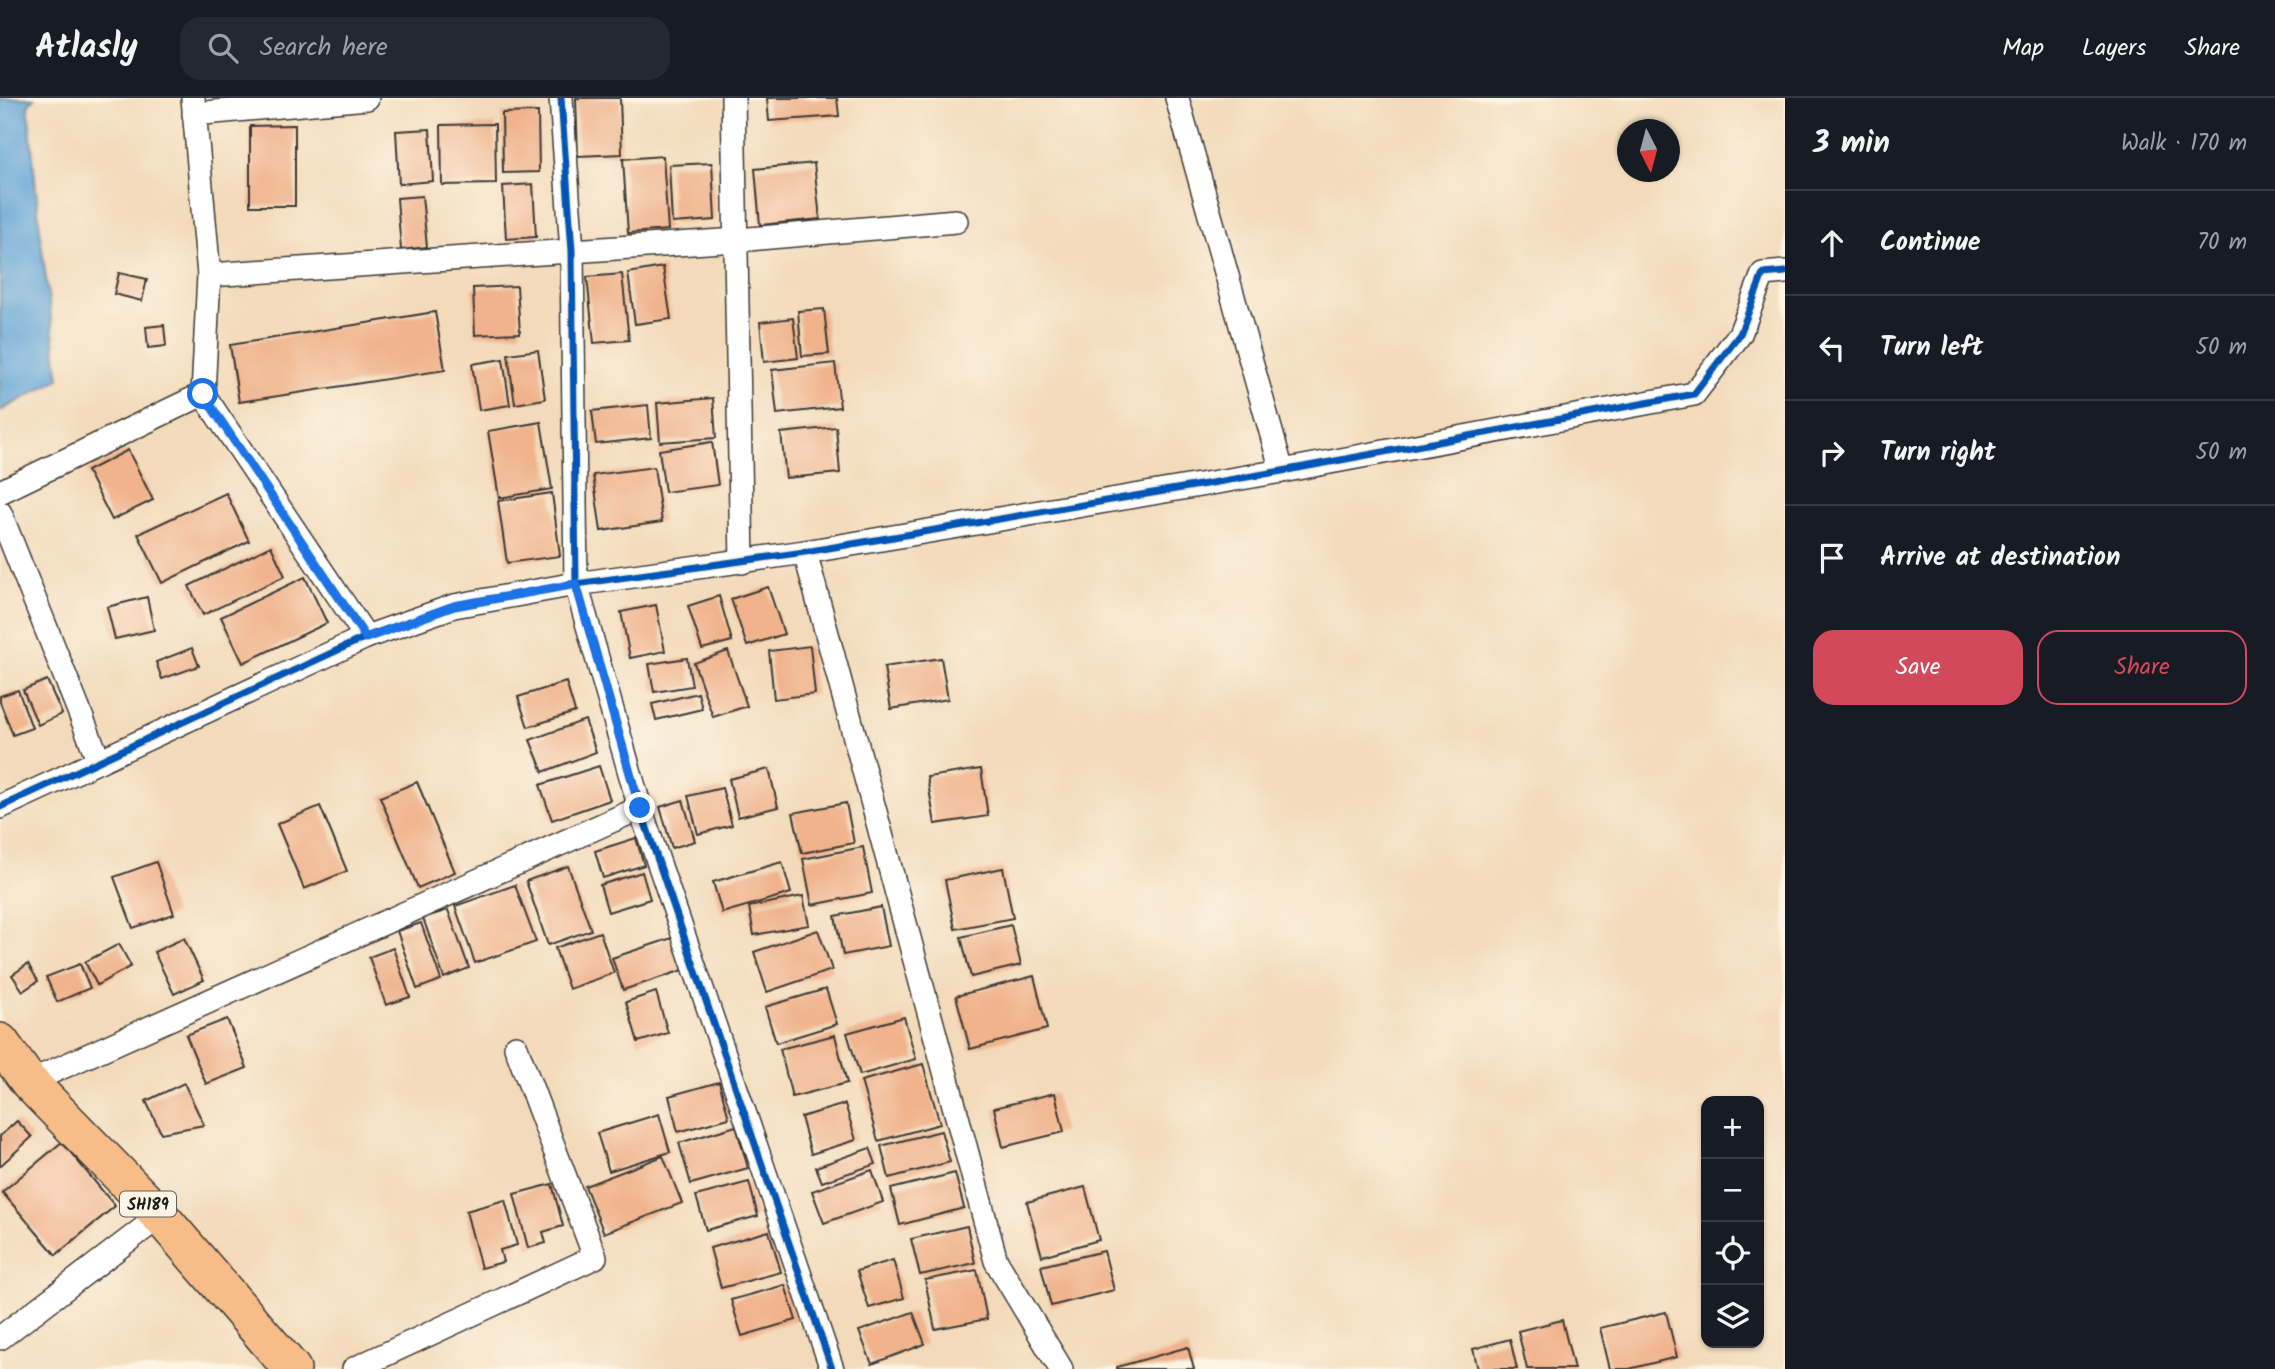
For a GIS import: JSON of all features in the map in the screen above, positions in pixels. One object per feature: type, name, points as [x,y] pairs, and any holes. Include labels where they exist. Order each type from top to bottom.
[{"type":"main road","name":"SH189","points":[[0,1042],[29,1082],[160,1216],[292,1369]]},
{"type":"street","points":[[366,638],[203,394],[209,275],[193,106],[367,98]]},
{"type":"street","points":[[561,98],[572,251],[576,584],[640,808],[832,1369]]},
{"type":"street","points":[[733,98],[742,562]]},
{"type":"street","points":[[1177,98],[1282,471]]},
{"type":"street","points":[[209,275],[737,240],[956,221]]},
{"type":"street","points":[[0,807],[366,638],[454,606],[576,584],[805,552],[1282,471],[1694,394],[1740,334],[1763,274],[1785,272]]},
{"type":"street","points":[[0,492],[203,394]]},
{"type":"street","points":[[0,513],[99,761]]},
{"type":"street","points":[[805,552],[996,1262],[1061,1369]]},
{"type":"street","points":[[29,1082],[640,808]]},
{"type":"street","points":[[354,1369],[595,1257],[516,1047]]},
{"type":"street","points":[[0,1338],[160,1216]]},
{"type":"water","points":[[0,98],[34,98],[28,106],[41,241],[59,379],[0,411]]},
{"type":"building","points":[[576,98],[620,98],[622,154],[578,156]]},
{"type":"building","points":[[767,98],[837,98],[839,116],[769,121]]},
{"type":"building","points":[[538,112],[539,172],[503,173],[502,113]]},
{"type":"building","points":[[495,124],[496,184],[442,185],[441,125]]},
{"type":"building","points":[[295,125],[295,206],[250,206],[250,126]]},
{"type":"building","points":[[430,129],[433,181],[399,184],[396,131]]},
{"type":"building","points":[[663,156],[668,230],[628,233],[623,159]]},
{"type":"building","points":[[712,163],[715,220],[672,223],[669,165]]},
{"type":"building","points":[[814,163],[820,219],[760,225],[755,169]]},
{"type":"building","points":[[533,184],[536,237],[506,239],[503,186]]},
{"type":"building","points":[[422,196],[427,247],[401,250],[397,198]]},
{"type":"building","points":[[663,267],[671,319],[635,324],[628,273]]},
{"type":"building","points":[[119,273],[147,279],[142,301],[114,294]]},
{"type":"building","points":[[622,274],[629,340],[594,343],[587,277]]},
{"type":"building","points":[[517,286],[520,333],[475,335],[473,288]]},
{"type":"building","points":[[824,309],[829,354],[802,356],[798,311]]},
{"type":"building","points":[[435,312],[445,370],[239,402],[230,345]]},
{"type":"building","points":[[793,318],[798,358],[764,362],[760,322]]},
{"type":"building","points":[[164,325],[166,346],[148,348],[146,327]]},
{"type":"building","points":[[538,350],[545,399],[515,404],[508,354]]},
{"type":"building","points":[[503,359],[510,405],[479,410],[472,364]]},
{"type":"building","points":[[835,363],[840,407],[777,414],[772,370]]},
{"type":"building","points":[[713,398],[716,438],[660,442],[657,403]]},
{"type":"building","points":[[648,405],[651,438],[596,444],[592,411]]},
{"type":"building","points":[[541,422],[552,489],[499,498],[488,431]]},
{"type":"building","points":[[836,427],[840,473],[786,478],[781,433]]},
{"type":"building","points":[[712,442],[718,485],[665,492],[659,450]]},
{"type":"building","points":[[128,450],[153,500],[112,520],[87,471]]},
{"type":"building","points":[[654,467],[662,522],[601,531],[593,475]]},
{"type":"building","points":[[226,493],[249,541],[162,583],[138,534]]},
{"type":"building","points":[[552,493],[560,556],[507,563],[498,501]]},
{"type":"building","points":[[271,546],[285,576],[203,615],[189,586]]},
{"type":"building","points":[[305,577],[327,623],[243,663],[221,617]]},
{"type":"building","points":[[768,587],[784,634],[747,646],[731,599]]},
{"type":"building","points":[[719,596],[732,641],[702,649],[688,606]]},
{"type":"building","points":[[147,597],[154,630],[115,639],[107,607]]},
{"type":"building","points":[[656,605],[665,651],[630,658],[621,612]]},
{"type":"building","points":[[810,646],[815,694],[774,699],[769,651]]},
{"type":"building","points":[[192,648],[199,666],[162,679],[156,662]]},
{"type":"building","points":[[728,651],[747,706],[713,717],[694,663]]},
{"type":"building","points":[[687,658],[692,686],[654,692],[649,664]]},
{"type":"building","points":[[941,658],[948,699],[891,709],[884,667]]},
{"type":"building","points":[[47,680],[62,714],[38,725],[23,690]]},
{"type":"building","points":[[566,682],[575,712],[528,727],[518,697]]},
{"type":"building","points":[[18,690],[32,728],[13,735],[0,696]]},
{"type":"building","points":[[698,693],[702,709],[656,720],[652,704]]},
{"type":"building","points":[[585,720],[596,752],[543,772],[530,740]]},
{"type":"building","points":[[599,766],[610,800],[552,820],[540,785]]},
{"type":"building","points":[[769,769],[778,807],[738,817],[729,779]]},
{"type":"building","points":[[981,769],[988,816],[935,824],[927,777]]},
{"type":"building","points":[[417,782],[455,872],[418,888],[380,797]]},
{"type":"building","points":[[722,788],[732,825],[698,834],[688,796]]},
{"type":"building","points":[[683,800],[695,841],[672,848],[660,807]]},
{"type":"building","points":[[846,803],[854,843],[802,853],[793,813]]},
{"type":"building","points":[[320,806],[347,871],[304,889],[277,824]]},
{"type":"building","points":[[636,838],[644,865],[603,878],[595,851]]},
{"type":"building","points":[[863,847],[872,893],[812,905],[803,859]]},
{"type":"building","points":[[156,862],[174,914],[133,928],[114,877]]},
{"type":"building","points":[[782,862],[791,893],[722,913],[713,882]]},
{"type":"building","points":[[568,866],[591,930],[548,945],[526,881]]},
{"type":"building","points":[[1003,868],[1013,918],[955,929],[945,880]]},
{"type":"building","points":[[642,872],[650,899],[608,912],[600,885]]},
{"type":"building","points":[[515,885],[536,942],[475,963],[455,906]]},
{"type":"building","points":[[803,896],[809,925],[754,935],[749,907]]},
{"type":"building","points":[[881,907],[889,946],[843,955],[835,916]]},
{"type":"building","points":[[448,910],[469,968],[444,978],[423,918]]},
{"type":"building","points":[[421,923],[441,980],[417,989],[397,931]]},
{"type":"building","points":[[1011,925],[1021,965],[971,977],[961,937]]},
{"type":"building","points":[[818,930],[832,970],[767,992],[754,952]]},
{"type":"building","points":[[600,932],[614,973],[569,989],[555,948]]},
{"type":"building","points":[[184,938],[204,980],[174,994],[154,952]]},
{"type":"building","points":[[672,938],[683,970],[623,990],[612,958]]},
{"type":"building","points":[[119,944],[131,966],[97,985],[85,962]]},
{"type":"building","points":[[393,948],[410,997],[386,1005],[369,957]]},
{"type":"building","points":[[28,964],[38,981],[23,991],[12,975]]},
{"type":"building","points":[[80,964],[90,988],[57,1002],[46,977]]},
{"type":"building","points":[[1034,976],[1047,1029],[970,1049],[956,996]]},
{"type":"building","points":[[826,989],[837,1024],[776,1043],[765,1007]]},
{"type":"building","points":[[656,992],[668,1033],[638,1042],[626,1002]]},
{"type":"building","points":[[904,1017],[916,1059],[860,1075],[847,1033]]},
{"type":"building","points":[[227,1019],[247,1068],[206,1084],[186,1035]]},
{"type":"building","points":[[835,1035],[847,1083],[792,1097],[780,1049]]},
{"type":"building","points":[[923,1064],[940,1124],[878,1141],[861,1081]]},
{"type":"building","points":[[719,1082],[729,1118],[678,1132],[669,1096]]},
{"type":"building","points":[[184,1083],[204,1125],[161,1133],[146,1101]]},
{"type":"building","points":[[1055,1093],[1064,1132],[1003,1147],[994,1108]]},
{"type":"building","points":[[845,1104],[856,1140],[811,1154],[801,1117]]},
{"type":"building","points":[[659,1114],[670,1152],[609,1171],[597,1133]]},
{"type":"building","points":[[17,1121],[32,1137],[0,1166],[0,1136]]},
{"type":"building","points":[[736,1126],[748,1168],[691,1184],[679,1143]]},
{"type":"building","points":[[941,1131],[950,1162],[889,1178],[881,1146]]},
{"type":"building","points":[[62,1142],[115,1206],[56,1255],[2,1192]]},
{"type":"building","points":[[870,1148],[876,1164],[822,1182],[816,1167]]},
{"type":"building","points":[[663,1156],[682,1203],[604,1233],[585,1186]]},
{"type":"building","points":[[872,1170],[883,1202],[824,1223],[812,1191]]},
{"type":"building","points":[[955,1173],[964,1208],[900,1225],[891,1189]]},
{"type":"building","points":[[749,1182],[758,1216],[706,1230],[696,1196]]},
{"type":"building","points":[[552,1184],[563,1226],[543,1232],[546,1243],[528,1248],[514,1194]]},
{"type":"building","points":[[1085,1187],[1099,1240],[1042,1256],[1027,1202]]},
{"type":"building","points":[[505,1200],[517,1245],[500,1250],[503,1262],[481,1268],[466,1211]]},
{"type":"building","points":[[967,1226],[975,1263],[920,1275],[911,1239]]},
{"type":"building","points":[[769,1231],[781,1272],[721,1288],[710,1248]]},
{"type":"building","points":[[1104,1251],[1114,1290],[1051,1306],[1041,1266]]},
{"type":"building","points":[[893,1260],[904,1298],[869,1308],[857,1271]]},
{"type":"building","points":[[977,1270],[987,1319],[935,1329],[925,1280]]},
{"type":"building","points":[[785,1285],[796,1320],[742,1336],[731,1300]]},
{"type":"building","points":[[913,1312],[925,1344],[872,1364],[859,1331]]},
{"type":"building","points":[[1666,1312],[1677,1357],[1629,1369],[1610,1369],[1600,1328]]},
{"type":"building","points":[[1562,1320],[1574,1369],[1527,1369],[1518,1331]]},
{"type":"building","points":[[1510,1339],[1517,1369],[1478,1369],[1473,1349]]},
{"type":"building","points":[[1188,1347],[1194,1369],[1117,1369],[1117,1367]]},
{"type":"cycle path","points":[[561,98],[572,251],[576,584],[640,808],[832,1369]]},
{"type":"cycle path","points":[[0,807],[366,637],[454,606],[576,584],[805,552],[1282,471],[1694,394],[1740,334],[1763,274],[1785,272]]},
{"type":"route","points":[[203,394],[366,638],[454,606],[576,584],[640,808]]}]
